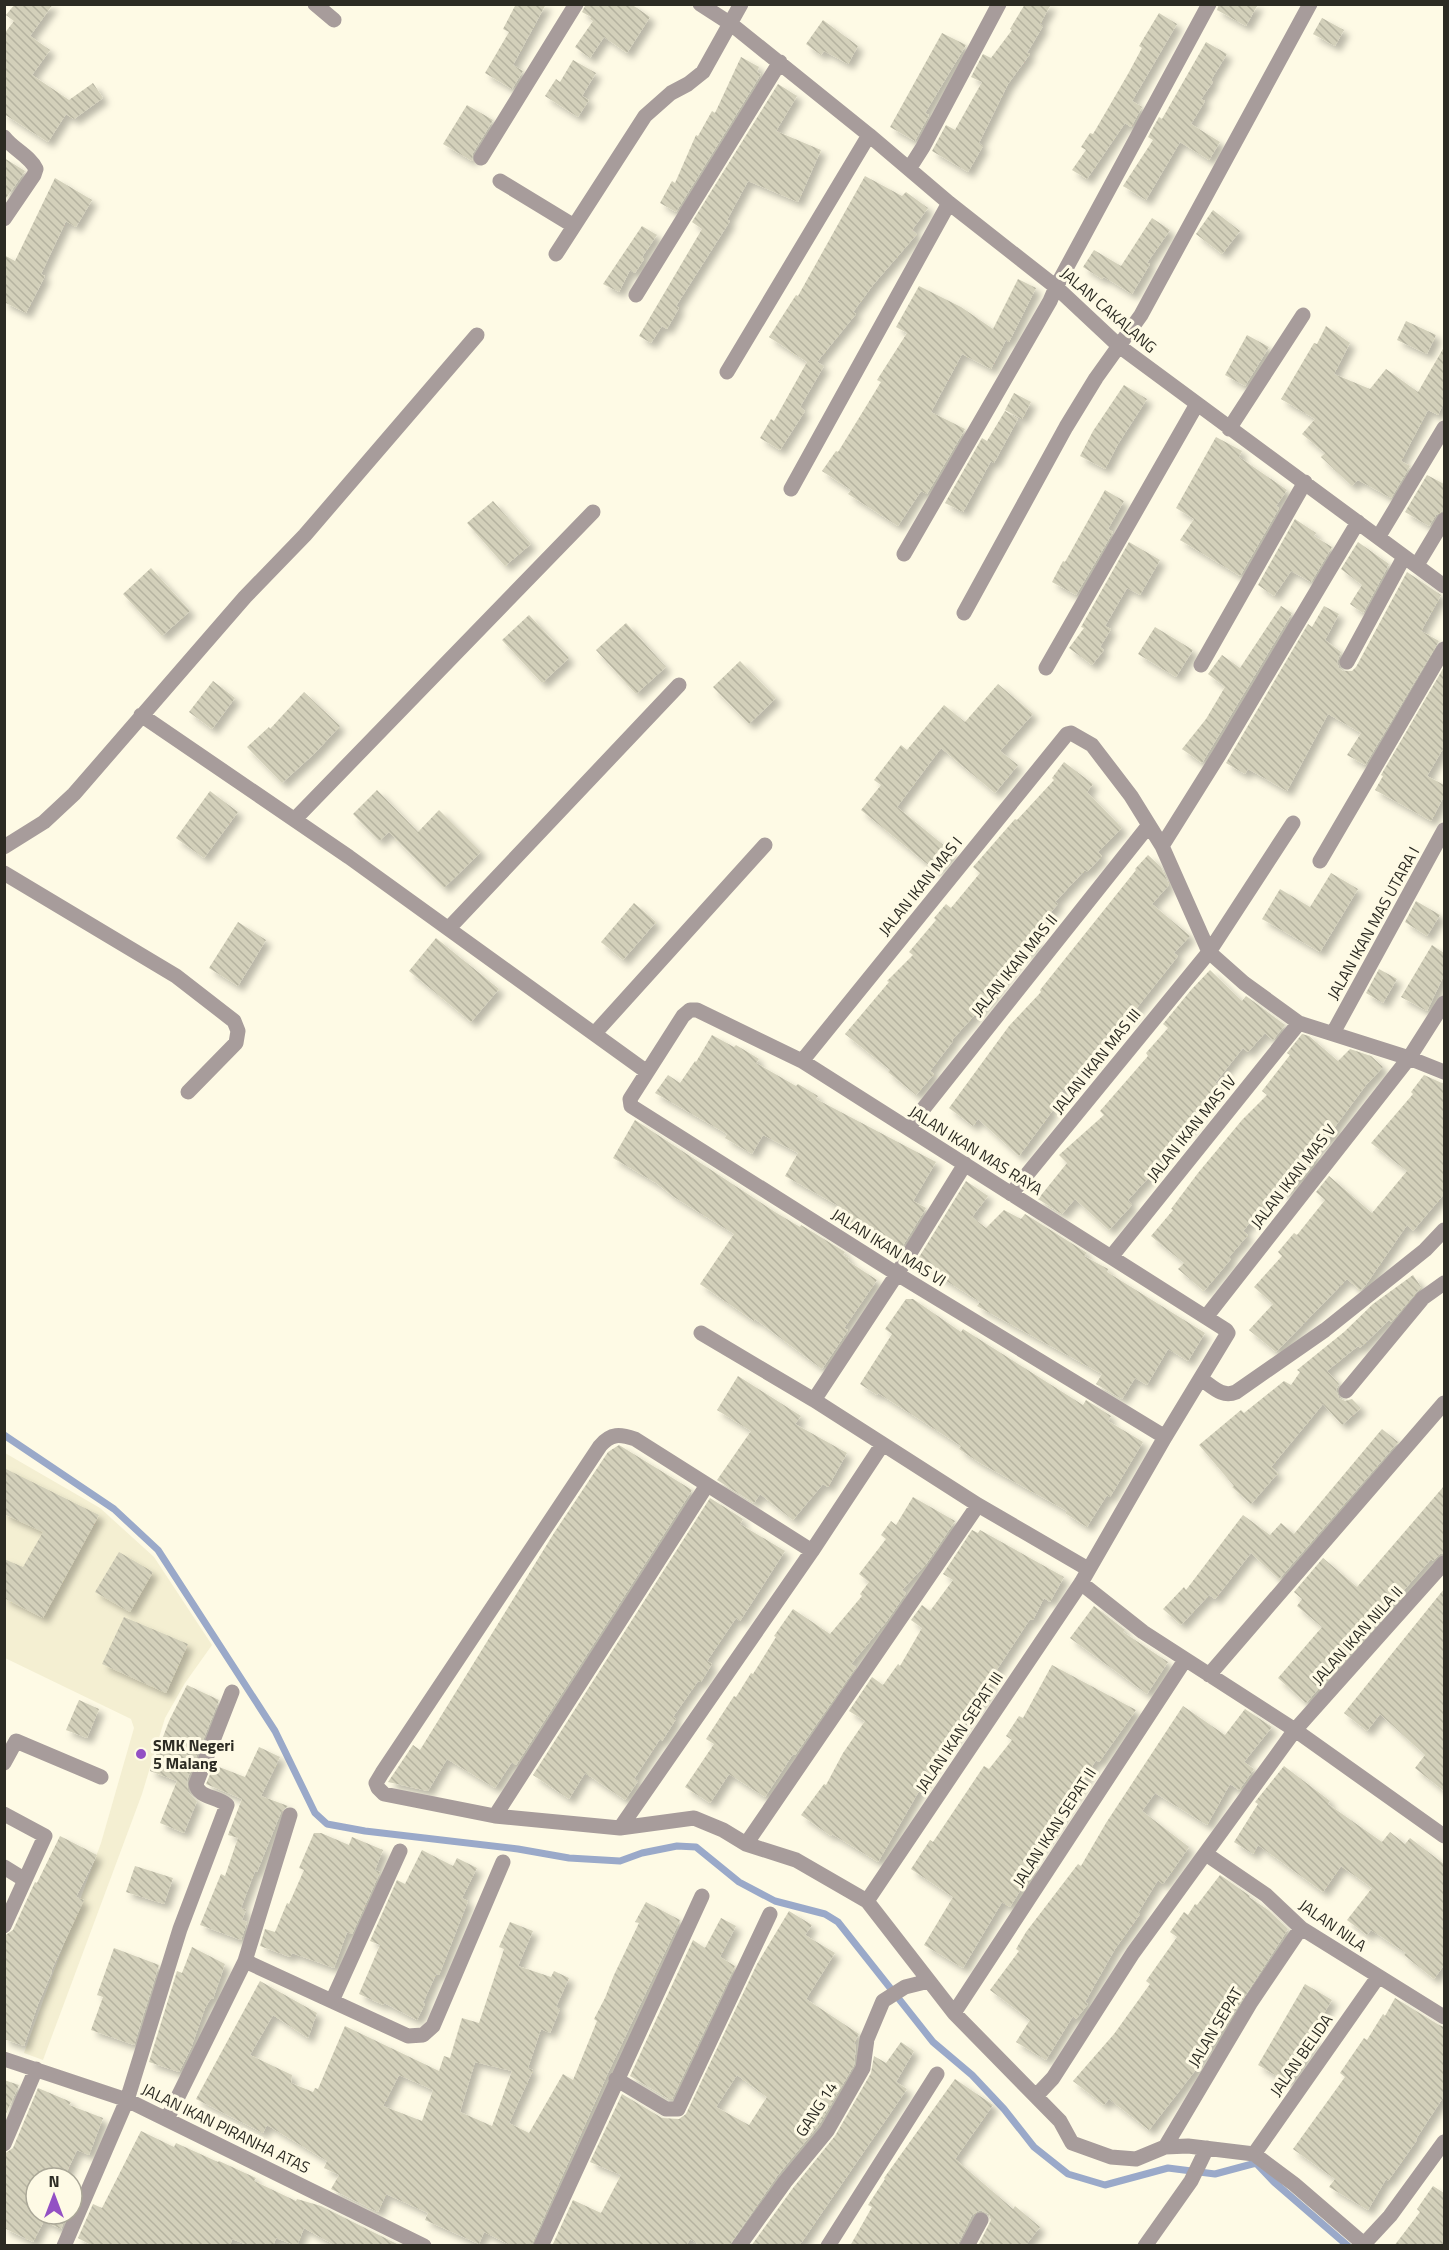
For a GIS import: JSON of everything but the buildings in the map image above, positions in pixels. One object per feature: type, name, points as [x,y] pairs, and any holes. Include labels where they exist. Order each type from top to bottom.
[{"type":"street","points":[[315,4],[334,20]]},
{"type":"street","points":[[481,158],[576,4]]},
{"type":"street","name":"JALAN CAKALANG","points":[[700,4],[731,24],[760,47],[949,203],[1056,287],[1119,346],[1444,586]]},
{"type":"street","points":[[556,254],[645,116],[671,93],[688,84],[703,72],[741,4]]},
{"type":"street","points":[[909,169],[999,4]]},
{"type":"street","points":[[904,554],[1050,301],[1209,4]]},
{"type":"street","points":[[964,613],[1066,427],[1141,315],[1310,4]]},
{"type":"street","points":[[636,296],[780,63]]},
{"type":"street","points":[[727,372],[869,135]]},
{"type":"street","points":[[4,137],[36,169],[34,176],[4,219]]},
{"type":"street","points":[[500,181],[574,226]]},
{"type":"street","points":[[791,489],[949,203]]},
{"type":"street","points":[[1229,429],[1304,315]]},
{"type":"street","points":[[4,847],[57,811],[245,597],[305,535],[477,335]]},
{"type":"street","points":[[1046,668],[1197,404]]},
{"type":"street","points":[[1379,536],[1444,428]]},
{"type":"street","points":[[1201,665],[1305,482]]},
{"type":"street","points":[[295,819],[593,512]]},
{"type":"street","points":[[1347,662],[1410,561],[1444,520]]},
{"type":"street","points":[[1162,846],[1358,522]]},
{"type":"street","points":[[1320,861],[1444,649]]},
{"type":"street","points":[[450,928],[679,685]]},
{"type":"street","points":[[141,715],[450,928],[647,1072]]},
{"type":"street","name":"JALAN IKAN MAS I","points":[[802,1061],[1067,734],[1074,733],[1092,745],[1131,796],[1149,825]]},
{"type":"street","name":"JALAN IKAN MAS III","points":[[1011,1194],[1209,952],[1293,823]]},
{"type":"street","points":[[1149,825],[1162,846],[1209,952],[1244,983],[1299,1023],[1409,1058],[1444,1072]]},
{"type":"street","name":"JALAN IKAN MAS II","points":[[908,1128],[1149,825]]},
{"type":"street","name":"JALAN IKAN MAS UTARA I","points":[[1333,1033],[1444,830]]},
{"type":"street","points":[[595,1033],[765,845]]},
{"type":"street","points":[[4,873],[176,976],[234,1021],[238,1031],[236,1043],[188,1092]]},
{"type":"street","name":"JALAN IKAN MAS V","points":[[1206,1317],[1409,1058],[1444,1003]]},
{"type":"street","name":"JALAN IKAN MAS RAYA","points":[[647,1072],[683,1016],[690,1010],[697,1010],[802,1061],[1206,1317],[1226,1330],[1228,1334]]},
{"type":"street","name":"JALAN IKAN MAS IV","points":[[1111,1257],[1299,1023]]},
{"type":"street","name":"JALAN IKAN MAS VI","points":[[647,1072],[630,1099],[633,1107],[897,1274],[1165,1437]]},
{"type":"street","points":[[814,1400],[897,1274],[965,1164]]},
{"type":"street","points":[[1201,1379],[1222,1394],[1229,1395],[1236,1392],[1325,1330],[1425,1250],[1444,1230]]},
{"type":"street","points":[[1346,1391],[1423,1298],[1444,1283]]},
{"type":"street","points":[[701,1333],[814,1400],[1085,1576],[1143,1632],[1295,1730],[1443,1832]]},
{"type":"street","name":"JALAN IKAN SEPAT III","points":[[867,1902],[1085,1576],[1165,1437],[1228,1334]]},
{"type":"street","points":[[1209,1675],[1444,1402]]},
{"type":"street","points":[[812,1551],[635,1439],[619,1435],[608,1437],[593,1456],[376,1783],[378,1788],[384,1794],[495,1816],[620,1828],[694,1818],[714,1825],[746,1844],[796,1860],[867,1902],[954,2013],[1060,2121],[1072,2143],[1111,2157],[1137,2159],[1165,2147],[1254,2154],[1365,2245],[1386,2221],[1444,2142]]},
{"type":"street","points":[[620,1828],[812,1551],[882,1445]]},
{"type":"street","points":[[495,1816],[706,1485]]},
{"type":"street","points":[[746,1844],[978,1505]]},
{"type":"street","name":"JALAN IKAN NILA II","points":[[1036,2095],[1053,2078],[1133,1953],[1295,1730],[1444,1563]]},
{"type":"street","name":"JALAN IKAN SEPAT II","points":[[954,2013],[1185,1660]]},
{"type":"street","points":[[64,2246],[128,2100],[180,1929],[227,1804],[200,1793],[196,1784],[232,1692]]},
{"type":"street","points":[[4,1763],[16,1741],[100,1778]]},
{"type":"street","points":[[4,1814],[45,1836],[4,1926]]},
{"type":"street","points":[[167,2119],[245,1961],[290,1815]]},
{"type":"street","points":[[332,2001],[400,1851]]},
{"type":"street","name":"JALAN NILA","points":[[1206,1854],[1266,1895],[1300,1928],[1444,2017]]},
{"type":"street","points":[[245,1961],[408,2036],[419,2036],[433,2026],[503,1862]]},
{"type":"street","points":[[4,1867],[25,1880]]},
{"type":"street","points":[[541,2246],[702,1896]]},
{"type":"street","points":[[616,2079],[666,2109],[678,2109],[770,1914]]},
{"type":"street","name":"JALAN SEPAT","points":[[1165,2147],[1251,2002],[1300,1928]]},
{"type":"street","name":"JALAN BELIDA","points":[[1254,2154],[1378,1977]]},
{"type":"street","name":"GANG 14","points":[[739,2246],[785,2182],[827,2131],[863,2068],[867,2039],[883,2001],[905,1987],[929,1981]]},
{"type":"street","name":"JALAN IKAN PIRANHA ATAS","points":[[4,2059],[128,2100],[424,2246]]},
{"type":"street","points":[[4,2144],[36,2069]]},
{"type":"street","points":[[828,2246],[937,2074]]},
{"type":"street","points":[[1145,2246],[1191,2181],[1206,2152]]},
{"type":"street","points":[[967,2246],[981,2220]]},
{"type":"shaded area","name":"SMK Negeri 5 Malang","points":[[5,1453],[100,1508],[154,1557],[212,1645],[185,1683],[165,1718],[142,1794],[43,2060],[24,2053],[101,1843],[134,1728],[131,1719],[5,1658]]},
{"type":"waterway","points":[[4,1435],[114,1509],[158,1550],[275,1731],[315,1813],[327,1824],[365,1831],[518,1849],[569,1858],[620,1861],[642,1853],[677,1846],[696,1847],[739,1882],[775,1901],[825,1914],[838,1922],[933,2042],[972,2075],[1004,2109],[1034,2147],[1068,2174],[1105,2185],[1168,2168],[1215,2174],[1256,2163],[1274,2182],[1348,2246]]},
{"type":"place","name":"SMK Negeri 5 Malang","points":[[141,1754]]}]
